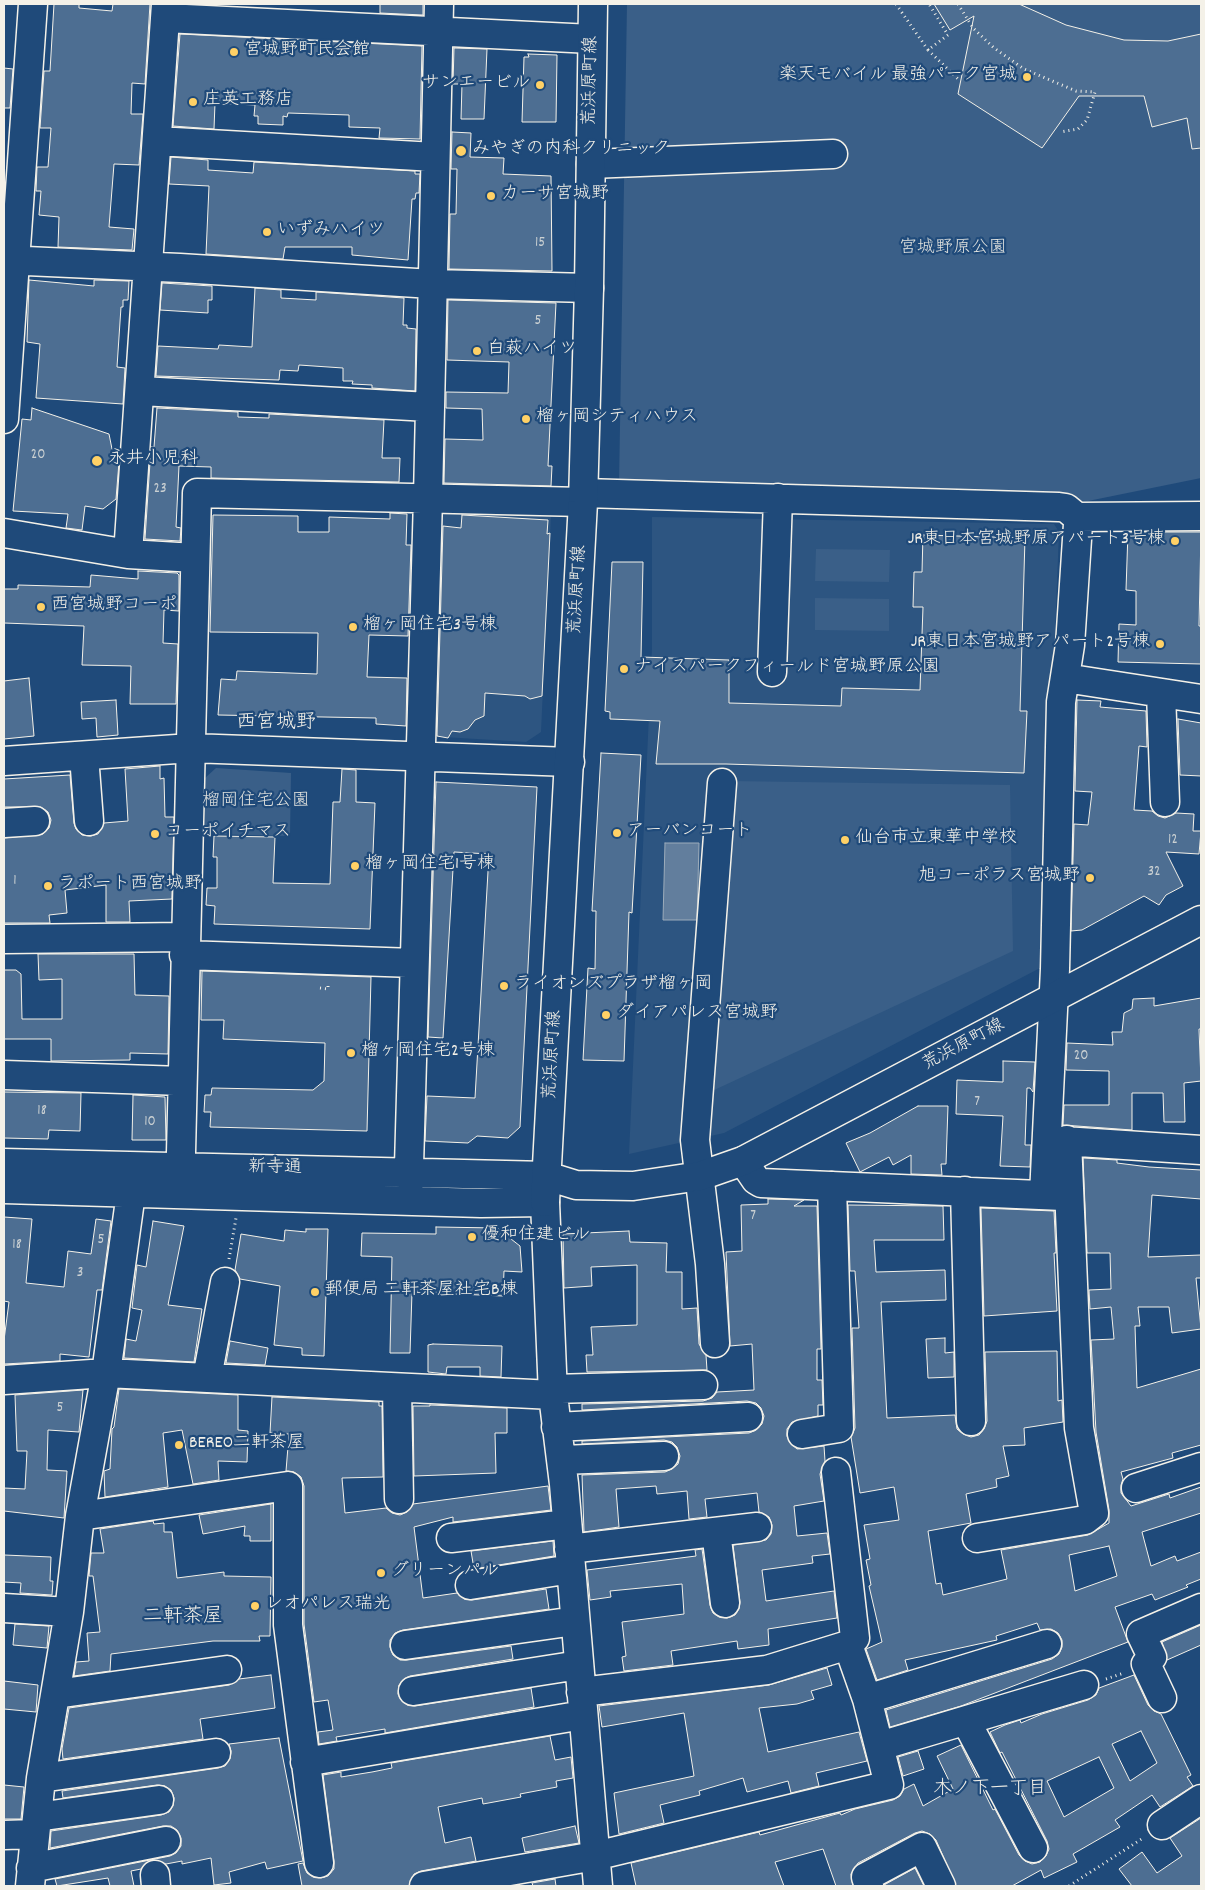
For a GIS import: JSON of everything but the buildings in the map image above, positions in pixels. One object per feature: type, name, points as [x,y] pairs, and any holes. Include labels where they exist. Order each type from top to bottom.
[{"type":"street","points":[[4,401],[10,260],[33,4]]},
{"type":"street","points":[[408,1201],[419,756],[428,498],[428,407],[438,4]]},
{"type":"street","name":"荒浜原町線","points":[[593,4],[589,288],[583,498],[546,1189],[576,1185],[633,1186],[700,1176],[743,1161],[1201,920]]},
{"type":"street","points":[[128,554],[140,391],[146,266],[157,141],[165,11],[288,14],[438,32],[592,39]]},
{"type":"street","points":[[157,141],[435,157]]},
{"type":"street","points":[[591,164],[834,154]]},
{"type":"street","points":[[10,260],[146,266],[432,284],[589,288]]},
{"type":"street","points":[[140,391],[428,407]]},
{"type":"street","points":[[180,1194],[197,493],[428,498],[778,498],[1059,507],[1066,508],[1077,517],[1201,516]]},
{"type":"street","points":[[772,672],[778,498]]},
{"type":"street","points":[[977,1538],[1085,1520],[1094,1513],[1079,1428],[1056,1195],[1057,1140],[1052,999],[1055,962],[1061,714],[1078,533],[1077,517]]},
{"type":"street","points":[[4,533],[128,554],[195,558]]},
{"type":"street","points":[[1065,678],[1201,699]]},
{"type":"street","points":[[1161,693],[1165,802]]},
{"type":"street","points":[[1044,752],[1046,715],[1061,714]]},
{"type":"street","points":[[4,761],[191,748],[570,762]]},
{"type":"street","points":[[84,756],[89,821]]},
{"type":"street","points":[[715,1343],[710,1264],[695,1140],[722,783]]},
{"type":"street","points":[[4,823],[35,821]]},
{"type":"street","points":[[4,939],[185,946],[414,964]]},
{"type":"street","points":[[4,1075],[182,1081]]},
{"type":"street","points":[[1057,1140],[1201,1150]]},
{"type":"street","points":[[743,1161],[756,1180],[761,1183],[1056,1195]]},
{"type":"street","name":"新寺通","points":[[4,1163],[409,1173],[546,1189]]},
{"type":"street","points":[[802,1434],[839,1428],[832,1186]]},
{"type":"street","name":"新寺通","points":[[4,1189],[408,1201],[546,1189]]},
{"type":"street","points":[[546,1189],[553,1392],[562,1460],[598,1886]]},
{"type":"street","points":[[965,1191],[971,1421]]},
{"type":"street","points":[[131,1193],[106,1373],[80,1516],[69,1612],[41,1778],[31,1877],[166,1841]]},
{"type":"street","points":[[207,1378],[225,1282]]},
{"type":"street","points":[[4,1380],[106,1373],[397,1388],[553,1392],[703,1385]]},
{"type":"street","points":[[397,1388],[399,1499]]},
{"type":"street","points":[[556,1426],[748,1418]]},
{"type":"street","points":[[562,1460],[664,1456]]},
{"type":"street","points":[[1136,1488],[1201,1467]]},
{"type":"street","points":[[306,1762],[582,1704],[767,1670],[848,1645],[855,1638],[836,1472]]},
{"type":"street","points":[[80,1516],[288,1486],[288,1625],[319,1863]]},
{"type":"street","points":[[451,1538],[569,1547],[757,1527]]},
{"type":"street","points":[[716,1532],[725,1602]]},
{"type":"street","points":[[470,1584],[569,1547]]},
{"type":"street","points":[[4,1608],[69,1612]]},
{"type":"street","points":[[1162,1698],[1146,1664],[1152,1657],[1141,1634],[1201,1608]]},
{"type":"street","points":[[405,1645],[575,1621]]},
{"type":"street","points":[[867,1699],[1047,1644]]},
{"type":"street","points":[[424,1886],[595,1856],[889,1785],[867,1699],[848,1645]]},
{"type":"street","points":[[413,1691],[579,1666]]},
{"type":"street","points":[[56,1694],[227,1670]]},
{"type":"street","points":[[880,1746],[1084,1686]]},
{"type":"street","points":[[966,1721],[1033,1848]]},
{"type":"street","points":[[41,1778],[216,1753]]},
{"type":"street","points":[[1162,1825],[1201,1799]]},
{"type":"street","points":[[4,1835],[36,1826],[159,1800]]},
{"type":"street","points":[[869,1886],[866,1876],[922,1847],[941,1886]]},
{"type":"path","points":[[896,4],[928,50],[958,79]]},
{"type":"path","points":[[928,50],[948,34],[929,4]]},
{"type":"path","points":[[958,4],[973,28],[994,48],[1024,69],[1049,82],[1076,91],[1095,92],[1087,120],[1078,129],[1060,132]]},
{"type":"path","points":[[225,1282],[237,1218]]},
{"type":"path","points":[[1084,1686],[1146,1664]]},
{"type":"path","points":[[1069,1886],[1162,1825]]},
{"type":"shaded area","points":[[436,512],[551,515],[541,732],[526,742],[427,736]]},
{"type":"shaded area","name":"仙台市立東華中学校","points":[[652,517],[1054,524],[1059,532],[1042,967],[724,1133],[629,1154],[652,648]]},
{"type":"shaded area","points":[[665,843],[699,843],[697,920],[663,920]]},
{"type":"green space","name":"宮城野原公園","points":[[627,4],[1201,4],[1201,478],[1088,501],[619,486]]},
{"type":"green space","points":[[816,549],[890,550],[889,582],[815,581]]},
{"type":"green space","points":[[815,598],[889,599],[889,631],[815,630]]},
{"type":"green space","name":"榴岡住宅公園","points":[[216,768],[291,773],[290,836],[205,834],[205,778]]},
{"type":"green space","points":[[728,781],[1010,785],[1013,951],[710,1092]]},
{"type":"place","name":"宮城野町民会館","points":[[234,52]]},
{"type":"place","name":"楽天モバイル 最強パーク宮城","points":[[1027,77]]},
{"type":"place","name":"サンエービル","points":[[540,85]]},
{"type":"place","name":"庄英工務店","points":[[193,102]]},
{"type":"place","name":"みやぎの内科クリニック","points":[[461,151]]},
{"type":"place","name":"カーサ宮城野","points":[[491,196]]},
{"type":"place","name":"いずみハイツ","points":[[267,232]]},
{"type":"place","name":"白萩ハイツ","points":[[477,351]]},
{"type":"place","name":"榴ヶ岡シティハウス","points":[[526,419]]},
{"type":"place","name":"永井小児科","points":[[97,461]]},
{"type":"place","name":"JR東日本宮城野原アパート3号棟","points":[[1175,541]]},
{"type":"place","name":"西宮城野コーポ","points":[[41,607]]},
{"type":"place","name":"榴ヶ岡住宅3号棟","points":[[353,627]]},
{"type":"place","name":"JR東日本宮城野アパート2号棟","points":[[1160,644]]},
{"type":"place","name":"ナイスパークフィールド宮城野原公園","points":[[624,669]]},
{"type":"place","name":"アーバンコート","points":[[617,833]]},
{"type":"place","name":"コーポイチマス","points":[[155,834]]},
{"type":"place","name":"仙台市立東華中学校","points":[[845,840]]},
{"type":"place","name":"榴ヶ岡住宅1号棟","points":[[355,866]]},
{"type":"place","name":"旭コーポラス宮城野","points":[[1090,878]]},
{"type":"place","name":"ラポート西宮城野","points":[[48,886]]},
{"type":"place","name":"ライオンズプラザ榴ヶ岡","points":[[504,986]]},
{"type":"place","name":"ダイアパレス宮城野","points":[[606,1015]]},
{"type":"place","name":"榴ヶ岡住宅2号棟","points":[[351,1053]]},
{"type":"place","name":"優和住建ビル","points":[[472,1237]]},
{"type":"place","name":"郵便局 二軒茶屋社宅B棟","points":[[315,1292]]},
{"type":"place","name":"BEREO二軒茶屋","points":[[179,1445]]},
{"type":"place","name":"グリーンパル","points":[[381,1573]]},
{"type":"place","name":"レオパレス瑞光","points":[[255,1606]]},
{"type":"district","name":"西宮城野","points":[[276,724]]},
{"type":"district","name":"二軒茶屋","points":[[183,1618]]},
{"type":"district","name":"木ノ下一丁目","points":[[990,1790]]}]
